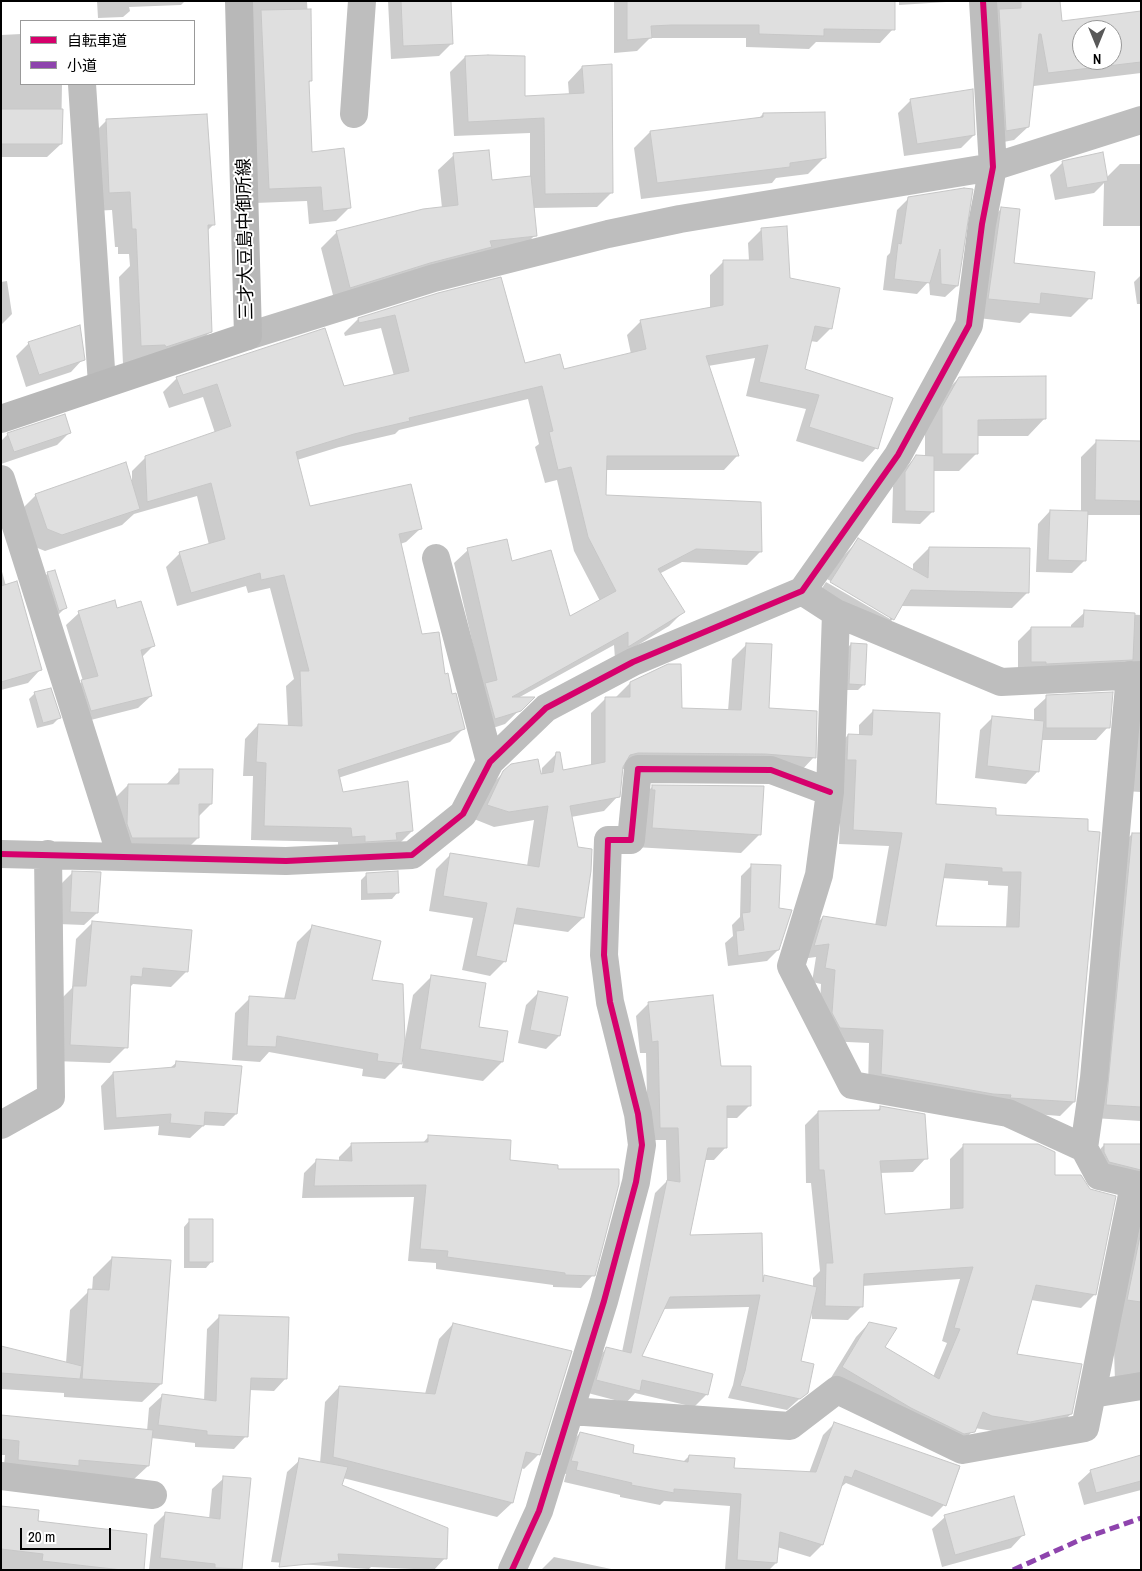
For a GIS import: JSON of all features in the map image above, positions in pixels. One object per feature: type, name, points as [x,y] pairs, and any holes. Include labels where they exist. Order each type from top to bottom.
[{"type":"main road","name":"三才大豆島中御所線","points":[[1,419],[248,336],[239,1]]},
{"type":"street","points":[[354,114],[362,1]]},
{"type":"street","points":[[1,854],[286,861],[412,855],[463,814],[490,762],[546,708],[633,662],[802,591],[898,455],[969,325],[982,224],[993,167],[983,1]]},
{"type":"street","points":[[82,85],[102,384]]},
{"type":"street","points":[[248,336],[434,278],[608,234],[993,167],[1141,120]]},
{"type":"street","points":[[1,479],[121,856]]},
{"type":"street","points":[[436,558],[490,762]]},
{"type":"street","points":[[570,1411],[790,1426],[837,1390],[962,1450],[1085,1428],[1138,1185],[1098,1176],[1084,1148],[1094,1078],[1135,675],[1000,682],[836,614],[802,591]]},
{"type":"street","points":[[836,614],[830,792],[819,875],[791,966],[852,1085],[1008,1113],[1084,1148]]},
{"type":"street","points":[[512,1570],[539,1511],[607,1292],[636,1182],[642,1145],[638,1114],[610,1002],[604,954],[608,840],[632,840],[638,769],[771,770],[830,792]]},
{"type":"street","points":[[1,1125],[51,1096],[48,854]]},
{"type":"street","points":[[1092,1394],[1141,1386]]},
{"type":"street","points":[[1,1476],[152,1495]]},
{"type":"building","points":[[401,1],[451,1],[453,44],[403,46]]},
{"type":"building","points":[[627,1],[895,1],[895,30],[824,29],[824,36],[759,34],[759,25],[672,25],[651,26],[652,38],[627,40]]},
{"type":"building","points":[[1021,1],[1060,1],[1062,21],[1141,11],[1141,62],[1122,64],[1122,20],[1072,20],[1073,70],[1048,73],[1041,34],[1039,34],[1029,127],[1006,131],[999,9],[1021,8]]},
{"type":"building","points":[[311,9],[312,81],[309,81],[312,152],[344,148],[351,208],[323,211],[321,187],[269,189],[261,10]]},
{"type":"building","points":[[465,56],[525,56],[525,96],[584,93],[582,66],[612,64],[613,193],[545,194],[544,118],[468,122]]},
{"type":"building","points":[[973,89],[975,135],[917,144],[910,99]]},
{"type":"building","points":[[1,109],[63,109],[62,144],[1,144]]},
{"type":"building","points":[[825,112],[826,158],[790,163],[790,167],[657,183],[650,131],[763,117],[763,113]]},
{"type":"building","points":[[207,114],[215,225],[208,225],[212,332],[166,347],[165,345],[141,346],[136,229],[132,229],[130,192],[109,193],[106,119]]},
{"type":"building","points":[[489,150],[492,180],[531,176],[537,236],[490,241],[492,247],[430,263],[350,288],[336,231],[423,209],[458,205],[453,153]]},
{"type":"building","points":[[1103,152],[1108,181],[1067,188],[1062,161]]},
{"type":"building","points":[[964,188],[973,189],[958,286],[941,284],[940,249],[930,283],[894,279],[898,243],[901,244],[908,197]]},
{"type":"building","points":[[1001,207],[1020,209],[1014,263],[1095,272],[1092,299],[1041,293],[1040,304],[988,299]]},
{"type":"building","points":[[787,226],[790,278],[840,288],[832,329],[815,326],[805,369],[893,398],[878,449],[809,427],[819,395],[759,382],[768,345],[706,356],[739,456],[607,456],[606,495],[761,502],[762,552],[696,549],[658,569],[685,612],[628,647],[628,632],[512,697],[535,697],[521,711],[495,719],[485,683],[497,680],[467,548],[507,539],[512,561],[551,550],[570,616],[616,591],[588,537],[571,467],[558,470],[549,432],[553,431],[542,386],[409,418],[410,421],[354,434],[296,452],[310,506],[411,484],[422,529],[399,534],[422,634],[439,632],[445,674],[448,673],[452,694],[456,693],[465,729],[338,770],[343,792],[408,781],[413,831],[396,833],[397,840],[365,842],[365,836],[352,837],[351,828],[264,826],[266,763],[256,762],[258,724],[302,726],[300,671],[309,671],[284,575],[261,580],[260,573],[191,593],[179,552],[225,539],[211,483],[147,502],[145,456],[231,426],[217,384],[183,395],[176,377],[325,328],[344,386],[409,371],[395,315],[359,323],[358,318],[438,293],[501,277],[525,363],[560,354],[564,369],[646,349],[640,320],[723,305],[723,260],[763,260],[761,228]]},
{"type":"building","points":[[80,325],[85,360],[39,375],[28,342]]},
{"type":"building","points":[[1046,376],[1046,419],[978,420],[978,454],[942,454],[942,407],[959,377]]},
{"type":"building","points":[[65,414],[71,433],[14,452],[7,433]]},
{"type":"building","points":[[1096,440],[1141,441],[1141,501],[1095,500]]},
{"type":"building","points":[[916,455],[934,456],[934,512],[905,511],[905,472]]},
{"type":"building","points":[[126,462],[140,509],[62,535],[47,529],[35,494]]},
{"type":"building","points":[[1050,510],[1088,511],[1086,561],[1048,560]]},
{"type":"building","points":[[858,538],[928,578],[929,547],[1030,548],[1029,593],[911,590],[894,620],[830,582]]},
{"type":"building","points":[[55,570],[67,608],[59,611],[47,572]]},
{"type":"building","points":[[17,581],[42,670],[1,682],[1,586]]},
{"type":"building","points":[[115,600],[117,608],[141,601],[155,646],[141,650],[152,696],[91,711],[81,680],[98,676],[78,611]]},
{"type":"building","points":[[1084,610],[1135,613],[1133,660],[1046,664],[1046,662],[1031,662],[1031,627],[1083,627]]},
{"type":"building","points":[[746,643],[772,644],[769,708],[817,711],[816,758],[765,754],[638,753],[630,755],[623,767],[620,797],[570,806],[578,847],[592,849],[591,871],[584,918],[517,908],[506,962],[476,956],[487,903],[443,896],[450,853],[539,867],[548,806],[509,812],[487,805],[503,771],[511,764],[538,759],[541,774],[553,772],[556,752],[560,752],[563,770],[605,762],[605,697],[630,697],[630,682],[668,664],[681,664],[682,708],[741,710]]},
{"type":"building","points":[[851,643],[867,644],[865,685],[849,684]]},
{"type":"building","points":[[51,688],[61,718],[43,723],[34,692]]},
{"type":"building","points":[[1113,692],[1110,728],[1046,728],[1046,695]]},
{"type":"building","points":[[873,710],[940,713],[936,804],[996,808],[996,815],[1088,819],[1088,831],[1100,832],[1075,1102],[1010,1098],[1011,1095],[993,1094],[881,1074],[883,1030],[840,1028],[832,1013],[835,970],[825,968],[829,944],[814,946],[823,916],[886,926],[902,833],[853,830],[856,760],[847,760],[848,734],[872,735]],"holes":[[[946,864],[1002,868],[1002,872],[1021,872],[1019,927],[936,926]]]},
{"type":"building","points":[[992,716],[1044,721],[1039,772],[987,766]]},
{"type":"building","points":[[179,769],[213,769],[212,804],[199,804],[199,838],[132,838],[127,824],[128,784],[179,784]]},
{"type":"building","points":[[652,785],[764,786],[761,835],[652,828],[655,790],[652,790]]},
{"type":"building","points":[[1132,833],[1141,833],[1141,1107],[1106,1105]]},
{"type":"building","points":[[751,864],[781,865],[779,908],[792,910],[779,950],[738,956],[736,931],[744,930],[742,913],[750,912]]},
{"type":"building","points":[[72,871],[101,872],[98,913],[70,912]]},
{"type":"building","points":[[398,871],[399,893],[367,894],[366,873]]},
{"type":"building","points":[[92,921],[192,930],[188,972],[143,968],[142,977],[131,976],[128,1048],[70,1045],[73,986],[86,986]]},
{"type":"building","points":[[312,925],[381,941],[372,980],[403,984],[405,1041],[402,1064],[377,1061],[378,1054],[277,1036],[276,1047],[247,1046],[249,996],[295,999]]},
{"type":"building","points":[[431,975],[486,983],[479,1027],[508,1031],[503,1062],[420,1049]]},
{"type":"building","points":[[538,991],[568,997],[560,1036],[530,1030]]},
{"type":"building","points":[[713,995],[721,1066],[751,1066],[751,1106],[727,1106],[727,1148],[708,1148],[690,1235],[762,1233],[763,1282],[764,1275],[817,1287],[801,1361],[814,1364],[808,1393],[800,1399],[740,1386],[745,1371],[760,1295],[670,1297],[642,1356],[713,1374],[708,1395],[642,1380],[640,1391],[596,1380],[606,1347],[631,1353],[667,1180],[680,1182],[678,1128],[660,1128],[658,1041],[652,1042],[648,1002]]},
{"type":"building","points":[[176,1061],[242,1066],[237,1114],[205,1112],[204,1126],[170,1123],[171,1114],[116,1118],[113,1072],[175,1067]]},
{"type":"building","points":[[880,1106],[925,1114],[928,1159],[880,1161],[885,1214],[963,1208],[963,1144],[1038,1144],[1055,1152],[1055,1175],[1081,1175],[1090,1189],[1116,1196],[1096,1295],[1036,1285],[1017,1354],[1082,1364],[1072,1414],[1030,1422],[992,1416],[983,1412],[975,1432],[964,1434],[911,1408],[842,1367],[869,1322],[897,1328],[885,1347],[939,1379],[960,1329],[954,1328],[973,1267],[864,1274],[863,1307],[825,1306],[826,1263],[833,1263],[824,1170],[819,1170],[818,1111],[880,1110]]},
{"type":"building","points":[[428,1135],[511,1140],[510,1160],[558,1165],[558,1169],[619,1169],[619,1184],[595,1276],[565,1275],[565,1273],[447,1257],[448,1251],[420,1249],[426,1185],[314,1186],[316,1159],[352,1161],[351,1143],[428,1142]]},
{"type":"building","points":[[1104,1144],[1141,1144],[1141,1170],[1109,1162],[1104,1152]]},
{"type":"building","points":[[189,1219],[213,1219],[213,1262],[189,1262]]},
{"type":"building","points":[[1141,1231],[1141,1302],[1127,1300]]},
{"type":"building","points":[[112,1257],[171,1260],[162,1384],[82,1379],[88,1289],[109,1290]]},
{"type":"building","points":[[219,1315],[289,1317],[287,1379],[251,1378],[248,1437],[207,1435],[207,1431],[158,1425],[162,1394],[216,1401]]},
{"type":"building","points":[[453,1323],[572,1351],[540,1455],[526,1452],[513,1503],[333,1457],[339,1386],[435,1394]]},
{"type":"building","points":[[1,1346],[82,1366],[80,1379],[1,1373]]},
{"type":"building","points":[[1,1415],[153,1430],[149,1466],[79,1460],[79,1466],[18,1460],[19,1441],[1,1439]]},
{"type":"building","points":[[834,1422],[960,1466],[946,1506],[855,1470],[852,1478],[845,1476],[823,1545],[780,1532],[777,1563],[737,1560],[741,1494],[674,1489],[674,1493],[631,1485],[632,1483],[576,1470],[578,1462],[571,1461],[580,1432],[634,1445],[633,1453],[688,1462],[689,1455],[735,1458],[734,1468],[816,1472]]},
{"type":"building","points":[[1141,1455],[1141,1481],[1096,1493],[1090,1470]]},
{"type":"building","points":[[299,1458],[348,1467],[342,1485],[448,1528],[447,1559],[338,1554],[339,1561],[279,1567]]},
{"type":"building","points":[[223,1476],[251,1478],[242,1569],[215,1568],[215,1564],[160,1558],[165,1512],[220,1519]]},
{"type":"building","points":[[1014,1496],[1025,1535],[955,1555],[944,1515]]},
{"type":"building","points":[[1,1506],[39,1510],[38,1521],[147,1534],[144,1570],[122,1570],[42,1561],[43,1554],[1,1549]]},
{"type":"marked path","points":[[1013,1570],[1082,1539],[1141,1518]]},
{"type":"cycle path","points":[[1,854],[286,861],[412,855],[463,814],[490,762],[546,708],[633,662],[802,591],[898,455],[969,325],[982,224],[993,167],[983,1]]},
{"type":"cycle path","points":[[512,1570],[539,1511],[604,1301],[636,1182],[642,1145],[638,1114],[610,1002],[604,955],[608,840],[631,840],[638,769],[771,770],[830,792]]}]
